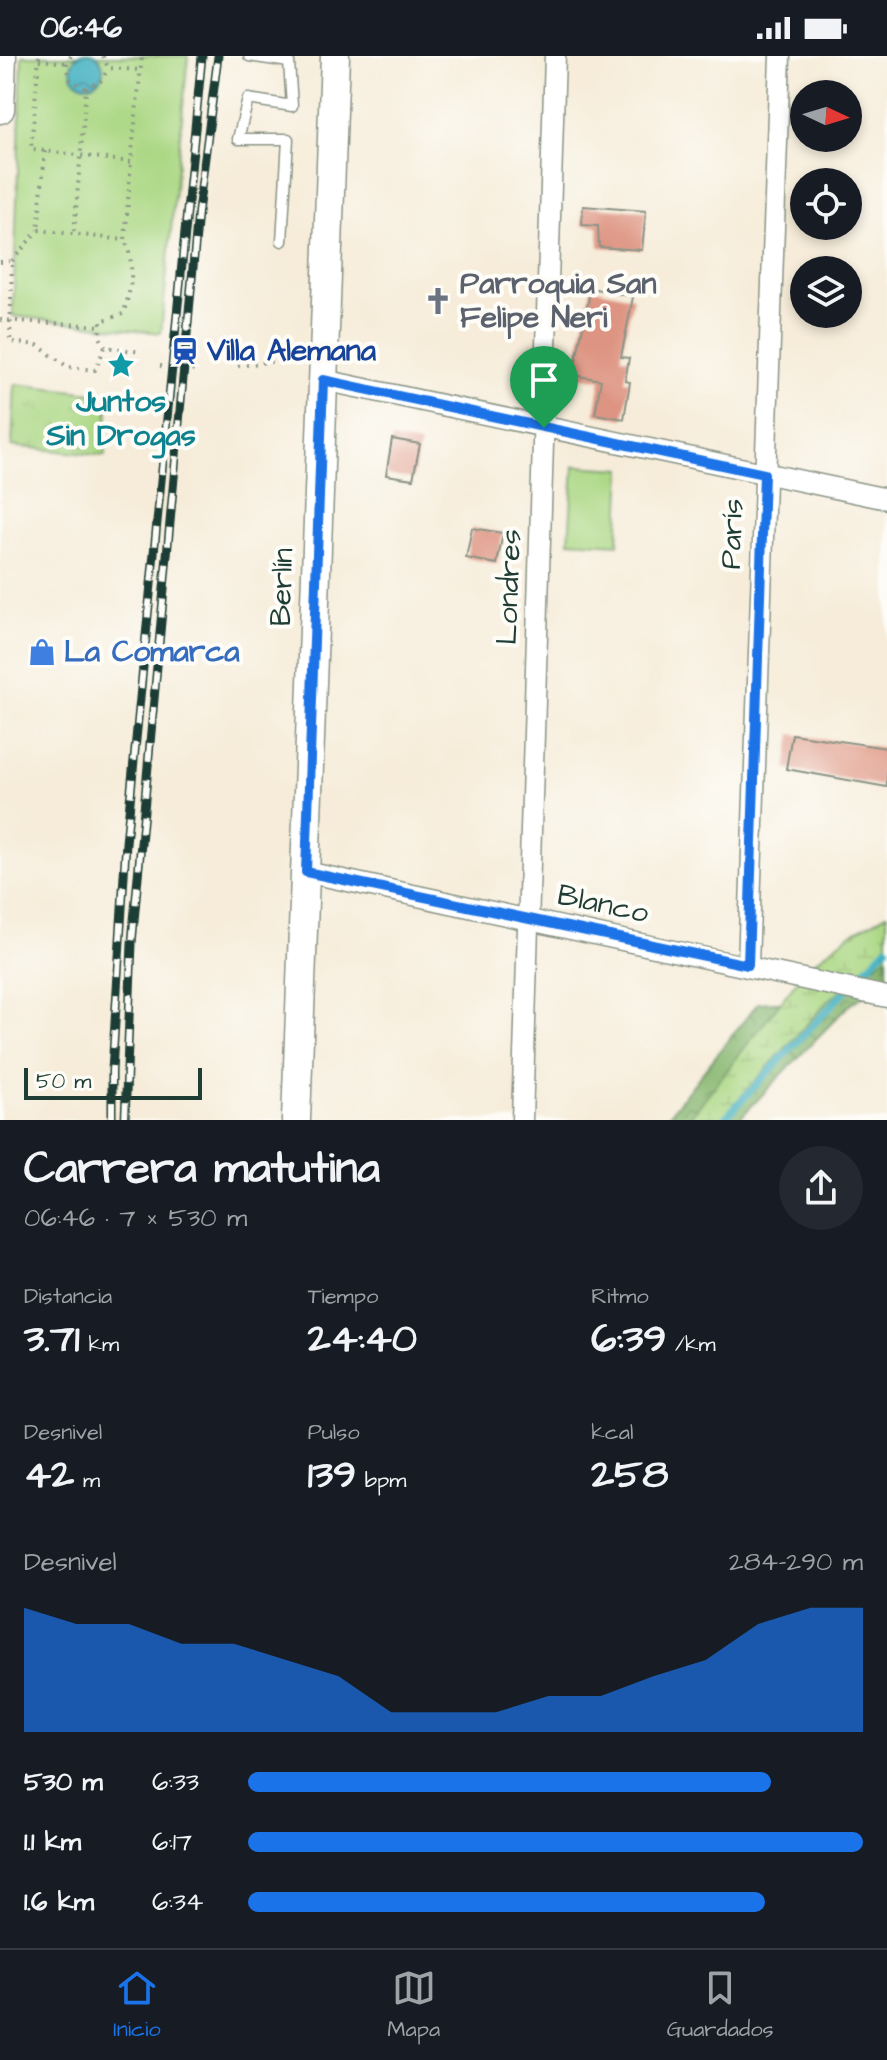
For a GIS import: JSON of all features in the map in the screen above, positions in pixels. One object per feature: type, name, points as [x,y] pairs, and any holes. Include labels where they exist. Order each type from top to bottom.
[{"type":"main road","points":[[0,109],[2,56]]},
{"type":"main road","name":"Berlín","points":[[296,1120],[335,56]]},
{"type":"street","name":"Londres","points":[[522,1120],[555,56]]},
{"type":"street","name":"París","points":[[748,965],[780,56]]},
{"type":"street","points":[[323,367],[544,428],[887,499]]},
{"type":"street","name":"Blanco","points":[[306,872],[887,997]]},
{"type":"lane","points":[[249,56],[289,62],[292,106],[248,99],[238,139],[288,139],[282,241]]},
{"type":"path","points":[[71,56],[67,63],[70,79],[86,89]]},
{"type":"path","points":[[86,89],[102,80],[108,68],[103,56]]},
{"type":"path","points":[[105,347],[100,337],[101,321],[123,314],[131,291],[132,256],[125,240],[142,56]]},
{"type":"path","points":[[67,63],[39,58],[31,149],[131,162]]},
{"type":"path","points":[[108,68],[141,70]]},
{"type":"path","points":[[74,234],[86,89]]},
{"type":"path","points":[[45,151],[38,230],[12,261],[10,342],[37,345],[68,367],[95,370],[105,347]]},
{"type":"path","points":[[38,230],[125,240]]},
{"type":"path","points":[[0,262],[12,261]]},
{"type":"path","points":[[0,320],[101,326]]},
{"type":"path","points":[[105,347],[142,352]]},
{"type":"path","points":[[160,366],[194,370]]},
{"type":"path","points":[[238,366],[323,367]]},
{"type":"green space","points":[[22,56],[188,56],[161,333],[13,316]]},
{"type":"green space","points":[[15,384],[109,395],[105,456],[12,446]]},
{"type":"green space","points":[[574,466],[622,469],[618,544],[569,541]]},
{"type":"green space","points":[[887,914],[887,956],[828,1001],[720,1120],[688,1120],[808,967],[850,934]]},
{"type":"green space","points":[[887,922],[887,980],[847,1007],[738,1120],[665,1120],[758,1003],[793,1001]]},
{"type":"water","points":[[87,53],[98,58],[103,69],[98,80],[87,85],[76,80],[71,69],[76,58]]},
{"type":"building","points":[[583,206],[646,211],[642,250],[599,247],[598,226],[582,225]]},
{"type":"building","points":[[591,288],[633,297],[621,357],[629,358],[625,381],[630,382],[624,419],[595,414],[601,380],[573,375]]},
{"type":"building","points":[[392,439],[420,444],[413,479],[386,475]]},
{"type":"building","points":[[472,528],[503,533],[497,564],[466,558]]},
{"type":"building","points":[[792,734],[887,748],[887,787],[786,769]]},
{"type":"waterway","points":[[723,1120],[887,947]]},
{"type":"railway","points":[[112,1120],[112,1071],[126,843],[202,56]]},
{"type":"railway","points":[[125,1120],[132,943],[198,212],[218,56]]},
{"type":"place","name":"Parroquia San Felipe Neri","points":[[438,301]]},
{"type":"place","name":"Villa Alemana","points":[[185,351]]},
{"type":"place","name":"Juntos Sin Drogas","points":[[121,365]]},
{"type":"place","name":"La Comarca","points":[[42,652]]},
{"type":"route","points":[[323,380],[544,428],[764,474],[748,965],[306,872],[323,380]]}]
